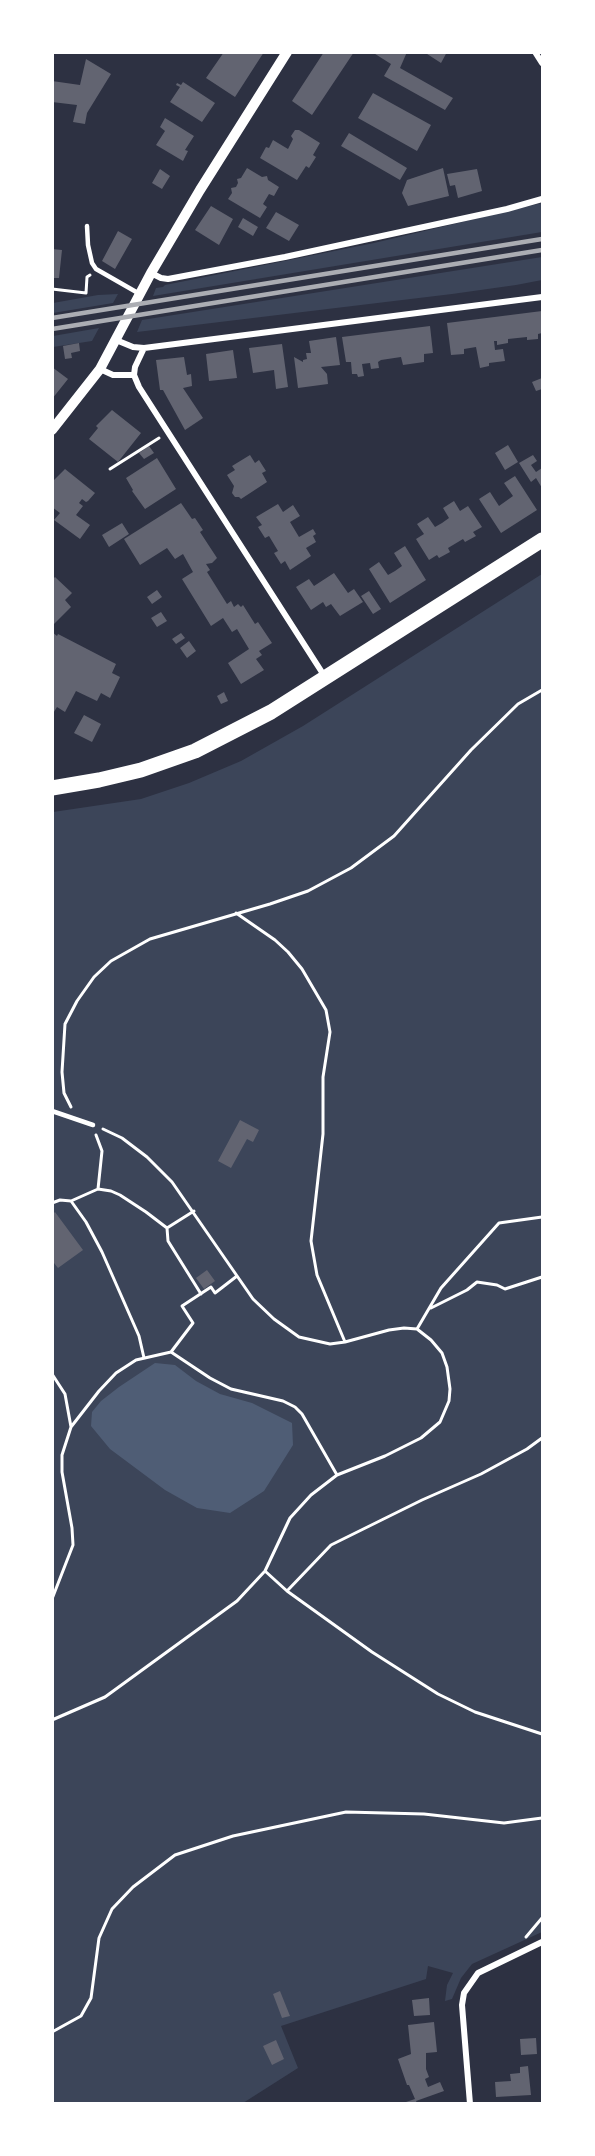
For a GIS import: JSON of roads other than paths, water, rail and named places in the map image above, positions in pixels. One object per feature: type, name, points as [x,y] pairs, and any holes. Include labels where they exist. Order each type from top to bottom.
[{"type":"main road","points":[[52,788],[141,770],[195,752],[271,712],[543,540]]},
{"type":"street","points":[[52,430],[100,369],[151,273],[206,180],[287,52]]},
{"type":"street","points":[[535,52],[543,63]]},
{"type":"street","points":[[151,273],[168,279],[285,257],[473,217],[543,199]]},
{"type":"street","points":[[116,340],[133,347],[144,348],[543,297]]},
{"type":"street","points":[[144,348],[135,367],[134,375],[139,387],[325,678]]},
{"type":"street","points":[[100,369],[113,375],[134,375]]},
{"type":"street","points":[[470,2103],[462,2005],[464,1993],[478,1973],[543,1942]]},
{"type":"lane","points":[[87,226],[88,245],[92,263],[96,269],[140,294]]},
{"type":"lane","points":[[52,1111],[93,1125]]},
{"type":"railway","points":[[52,318],[542,239]]},
{"type":"railway","points":[[52,329],[542,250]]}]
